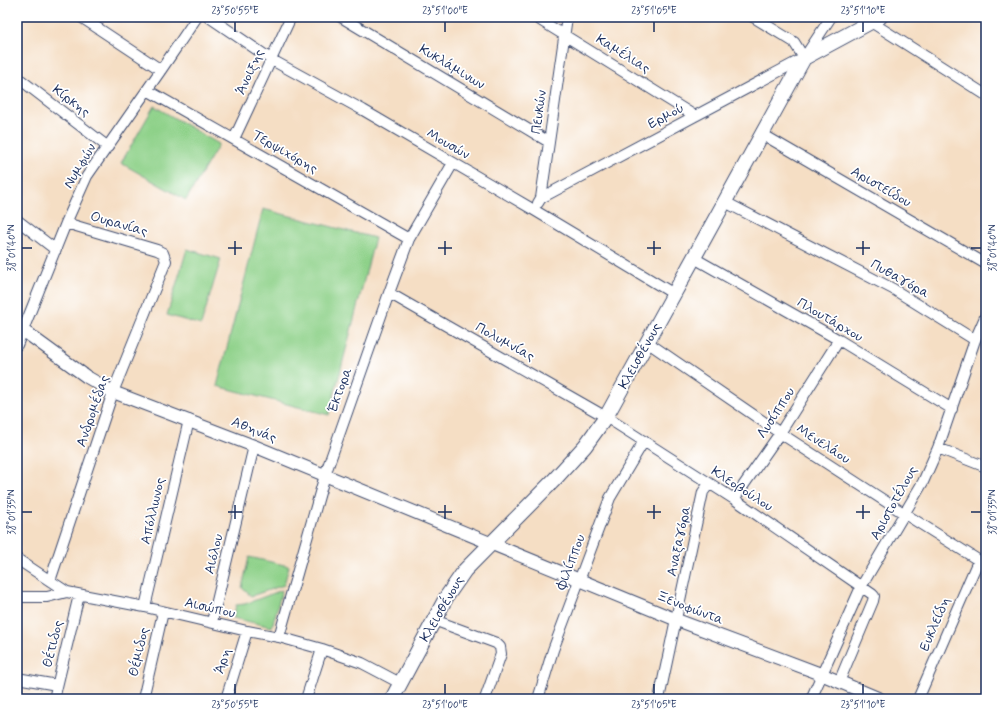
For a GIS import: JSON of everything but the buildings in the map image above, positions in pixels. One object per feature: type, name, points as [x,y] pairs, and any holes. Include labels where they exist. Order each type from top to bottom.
[{"type":"main road","points":[[804,58],[876,19]]},
{"type":"main road","name":"Κλεισθένους","points":[[392,699],[434,620],[461,576],[490,543],[554,480],[585,446],[606,416],[804,58]]},
{"type":"street","points":[[81,17],[161,70]]},
{"type":"street","name":"Νυμφών","points":[[17,345],[20,329],[56,250],[66,223],[87,176],[148,90],[197,17]]},
{"type":"street","name":"Μουσών","points":[[208,17],[272,60],[534,210],[674,294]]},
{"type":"street","name":"Άνοιξης","points":[[234,139],[291,17]]},
{"type":"street","name":"Κυκλάμινων","points":[[341,17],[549,142]]},
{"type":"street","name":"Καμέλιας","points":[[535,17],[695,116]]},
{"type":"street","name":"Πευκών","points":[[534,210],[541,198],[567,17]]},
{"type":"street","points":[[753,17],[794,42],[804,58],[831,17]]},
{"type":"street","points":[[876,19],[986,95]]},
{"type":"street","name":"Ερμού","points":[[541,198],[804,58]]},
{"type":"street","name":"Κίρκης","points":[[17,77],[108,147]]},
{"type":"street","name":"Τερψιχόρης","points":[[148,90],[409,240]]},
{"type":"street","name":"Αριστείδου","points":[[762,134],[986,264]]},
{"type":"street","name":"Έκτορα","points":[[279,637],[325,475],[389,293],[409,240],[453,163]]},
{"type":"street","name":"Πυθαγόρα","points":[[724,202],[893,289],[975,340]]},
{"type":"street","points":[[17,220],[56,250]]},
{"type":"street","name":"Ουρανίας","points":[[66,223],[163,253]]},
{"type":"street","name":"Ανδρομέδας","points":[[50,581],[113,392],[166,261],[163,253]]},
{"type":"street","name":"Πλουτάρχου","points":[[694,258],[839,340],[952,408]]},
{"type":"street","name":"Πολυμνίας","points":[[389,293],[606,416]]},
{"type":"street","name":"Αριστοτέλους","points":[[811,699],[861,587],[923,482],[938,448],[975,340],[986,315]]},
{"type":"street","name":"Αθηνάς","points":[[20,329],[87,377],[113,392],[254,446],[490,543]]},
{"type":"street","name":"Λυσίππου","points":[[734,499],[780,433],[839,340]]},
{"type":"street","name":"Μενελάου","points":[[647,342],[780,433],[982,563]]},
{"type":"street","name":"Κλεοβούλου","points":[[606,416],[734,499],[874,596],[839,682]]},
{"type":"street","name":"Απόλλωνος","points":[[145,607],[189,420]]},
{"type":"street","name":"Φιλίππου","points":[[538,699],[553,650],[610,498],[644,441]]},
{"type":"street","name":"Αιόλου","points":[[212,622],[254,446]]},
{"type":"street","points":[[938,448],[986,467]]},
{"type":"street","name":"Αναξαγόρα","points":[[659,699],[703,492],[709,484]]},
{"type":"street","name":"Ξενοφώντα","points":[[490,543],[677,620],[821,674],[880,699]]},
{"type":"street","name":"Αισώπου","points":[[17,559],[66,592],[145,607],[279,637],[322,649],[362,663],[400,683]]},
{"type":"street","name":"Ευκλείδη","points":[[918,699],[982,563]]},
{"type":"street","points":[[17,597],[47,597],[66,592]]},
{"type":"street","name":"Θέτιδος","points":[[54,699],[79,595]]},
{"type":"street","name":"Θέμιδος","points":[[142,699],[163,612]]},
{"type":"street","points":[[434,620],[496,644],[501,649],[501,654],[485,699]]},
{"type":"street","name":"Άρη","points":[[226,699],[247,631]]},
{"type":"street","points":[[306,699],[322,649]]},
{"type":"street","points":[[17,678],[58,685]]},
{"type":"green space","points":[[154,106],[219,144],[186,200],[121,163]]},
{"type":"green space","points":[[263,209],[375,238],[329,415],[217,386]]},
{"type":"green space","points":[[187,249],[221,259],[201,325],[167,315]]},
{"type":"green space","points":[[249,557],[289,566],[284,585],[251,596],[242,588]]},
{"type":"green space","points":[[282,590],[272,627],[233,618],[236,605],[245,604]]}]
